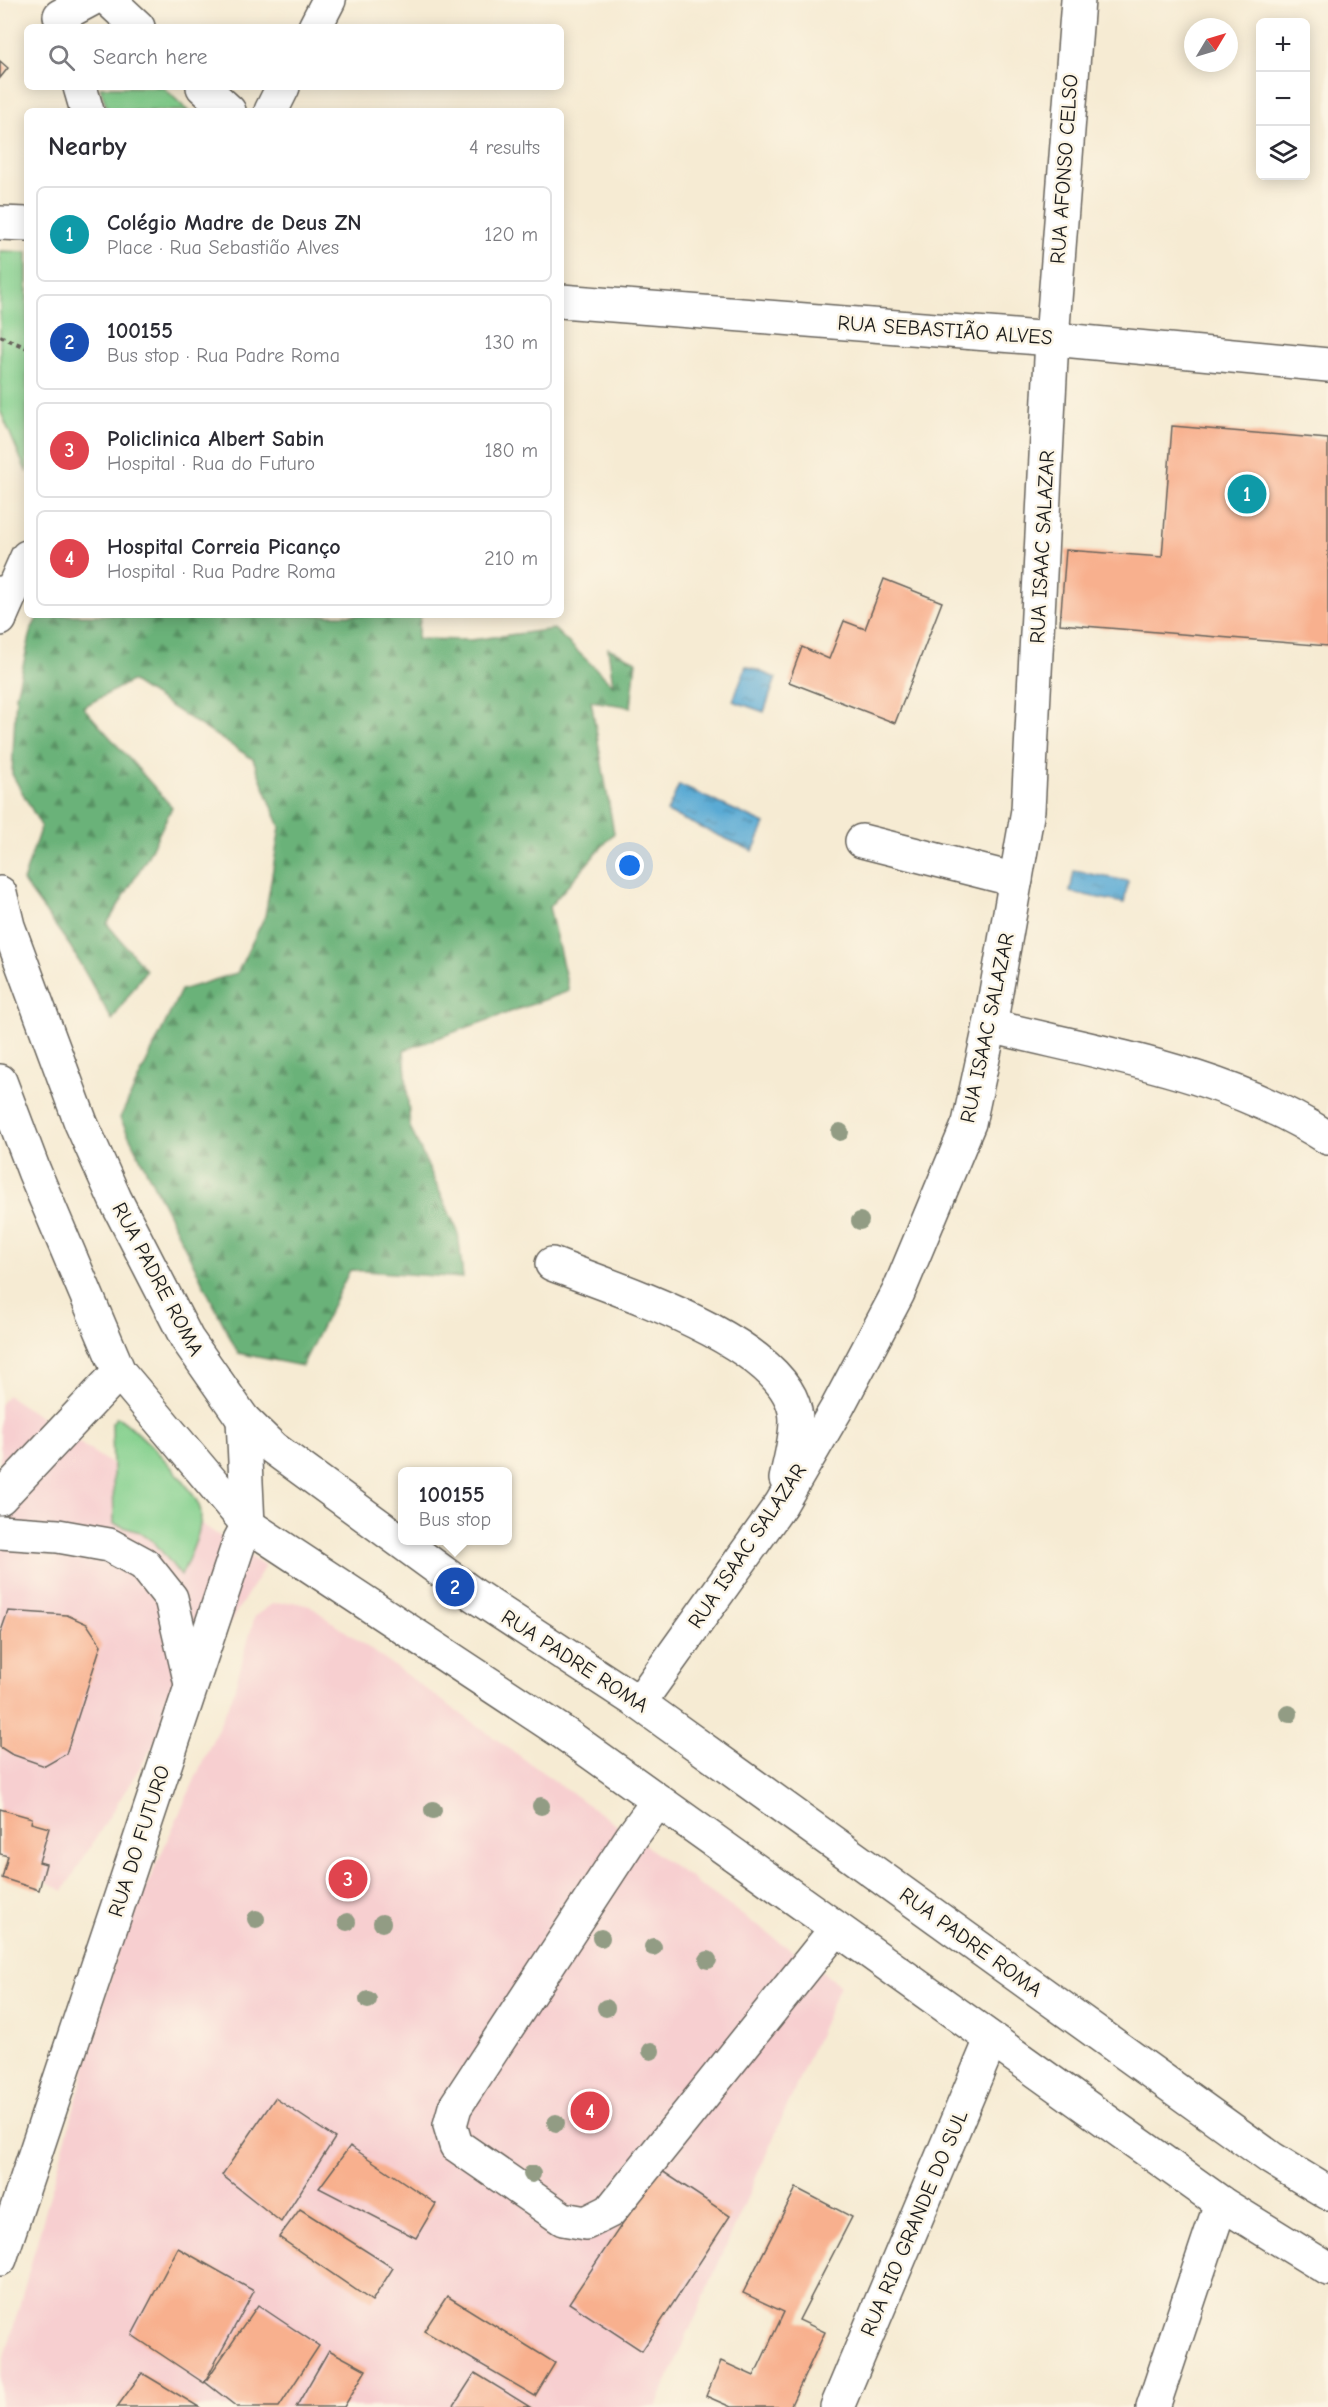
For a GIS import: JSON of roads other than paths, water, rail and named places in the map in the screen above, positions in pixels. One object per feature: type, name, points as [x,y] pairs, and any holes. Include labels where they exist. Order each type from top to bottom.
[{"type":"street","points":[[57,14],[90,0]]},
{"type":"street","points":[[109,0],[135,24]]},
{"type":"street","points":[[317,24],[329,0]]},
{"type":"street","name":"RUA AFONSO CELSO","points":[[1052,339],[1078,0]]},
{"type":"street","points":[[81,90],[86,108]]},
{"type":"street","points":[[206,90],[226,108]]},
{"type":"street","points":[[272,108],[282,90]]},
{"type":"street","points":[[0,223],[24,224]]},
{"type":"street","name":"RUA SEBASTIÃO ALVES","points":[[564,301],[1052,339],[1328,365]]},
{"type":"street","name":"RUA ISAAC SALAZAR","points":[[639,1703],[781,1504],[898,1293],[969,1123],[990,1026],[1028,810],[1052,339]]},
{"type":"street","points":[[0,618],[24,564]]},
{"type":"street","points":[[0,593],[0,618]]},
{"type":"street","points":[[862,841],[1016,880]]},
{"type":"street","name":"RUA PADRE ROMA","points":[[0,893],[8,926],[81,1123],[115,1200],[187,1339],[243,1419],[273,1449],[398,1540]]},
{"type":"street","points":[[990,1026],[1189,1075],[1302,1121],[1328,1138]]},
{"type":"street","points":[[0,1081],[34,1171],[119,1372],[248,1525],[565,1734],[724,1845],[836,1929],[904,1974],[991,2040],[1221,2203],[1328,2269]]},
{"type":"street","points":[[552,1264],[712,1330],[738,1345],[776,1375],[796,1412],[792,1450],[781,1504]]},
{"type":"street","points":[[0,1498],[119,1372]]},
{"type":"street","name":"RUA DO FUTURO","points":[[0,2259],[191,1684],[240,1540],[248,1525],[243,1419]]},
{"type":"street","points":[[0,1532],[58,1536],[109,1545],[144,1564],[171,1598],[191,1684]]},
{"type":"street","name":"RUA PADRE ROMA","points":[[405,1545],[474,1595],[639,1703],[1271,2158],[1328,2193]]},
{"type":"street","points":[[658,1801],[631,1838],[455,2107],[450,2125],[456,2145],[563,2219],[585,2223],[610,2211],[836,1929]]},
{"type":"street","name":"RUA RIO GRANDE DO SUL","points":[[837,2407],[991,2040]]},
{"type":"street","points":[[1153,2407],[1221,2203]]},
{"type":"water","points":[[746,666],[776,678],[764,712],[733,701]]},
{"type":"water","points":[[679,785],[765,824],[753,851],[667,812]]},
{"type":"water","points":[[1074,871],[1128,881],[1124,903],[1070,892]]},
{"type":"place","name":"Colégio Madre de Deus ZN","points":[[1247,494]]},
{"type":"place","name":"100155","points":[[455,1587]]},
{"type":"place","name":"Policlinica Albert Sabin","points":[[348,1879]]},
{"type":"place","name":"Hospital Correia Picanço","points":[[590,2111]]}]
